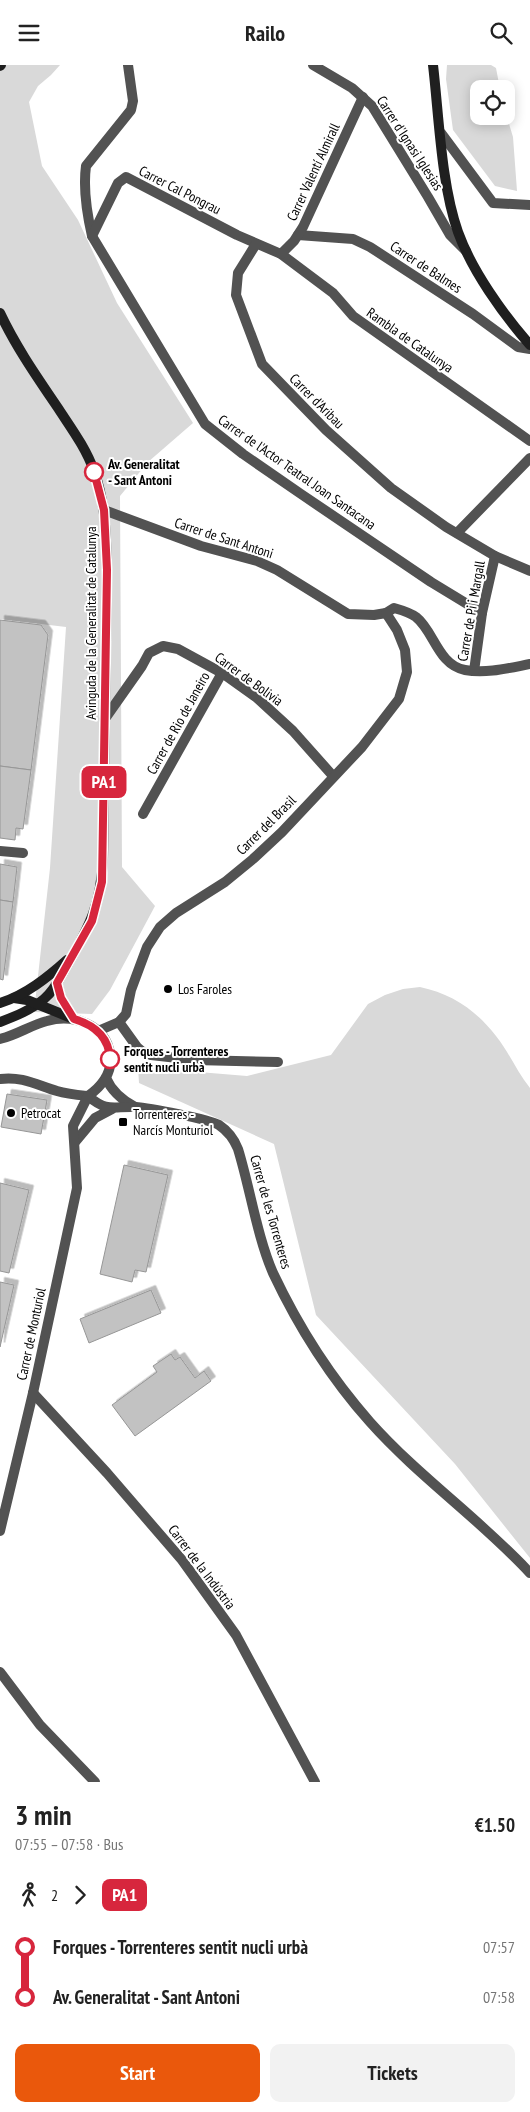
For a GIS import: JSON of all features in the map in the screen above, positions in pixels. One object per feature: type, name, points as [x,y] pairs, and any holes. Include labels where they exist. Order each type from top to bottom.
[{"type":"street","points":[[92,236],[88,219],[86,166],[131,110],[133,96],[128,65]]},
{"type":"street","name":"Carrer d'Ignasi Iglesias","points":[[312,65],[352,88],[372,106],[450,235],[467,252]]},
{"type":"street","points":[[433,65],[453,213],[467,252],[491,293],[530,345]]},
{"type":"street","name":"Carrer Valentí Almirall","points":[[281,254],[303,227],[363,97]]},
{"type":"street","points":[[441,133],[493,203],[530,205]]},
{"type":"street","name":"Carrer Cal Pongrau","points":[[92,236],[118,183],[126,177],[162,198],[256,244]]},
{"type":"street","name":"Carrer de Balmes","points":[[298,235],[353,239],[370,247],[473,314],[518,347],[530,349]]},
{"type":"street","name":"Carrer de l'Actor Teatral Joan Santacana","points":[[92,236],[205,424],[243,454],[301,494],[431,582],[482,613]]},
{"type":"street","points":[[256,244],[281,254]]},
{"type":"street","name":"Carrer d'Aribau","points":[[256,244],[238,273],[236,295],[262,365],[326,431],[373,473],[446,527],[495,555],[530,571]]},
{"type":"street","name":"Rambla de Catalunya","points":[[281,254],[333,293],[353,316],[530,441]]},
{"type":"street","name":"Avinguda de la Generalitat de Catalunya","points":[[0,313],[22,354],[72,429],[89,459],[100,491],[104,510],[107,570],[102,882],[92,921],[57,983],[38,1004],[0,1022]]},
{"type":"street","points":[[457,533],[530,459]]},
{"type":"street","name":"Carrer de Sant Antoni","points":[[104,510],[182,540],[257,561],[277,570],[348,614],[362,616],[386,613],[394,609],[405,611],[416,617],[450,663],[462,669],[474,671]]},
{"type":"street","name":"Carrer de Pi i Margall","points":[[474,671],[482,613],[495,555]]},
{"type":"street","name":"Carrer del Brasil","points":[[119,1022],[126,1014],[131,990],[147,947],[160,927],[176,913],[225,881],[253,859],[282,832],[362,747],[399,699],[407,671],[405,650],[397,630],[386,613]]},
{"type":"street","name":"Carrer de Bolivia","points":[[104,720],[142,665],[148,653],[163,646],[178,649],[222,673],[257,698],[293,731],[333,776]]},
{"type":"street","points":[[474,671],[530,664]]},
{"type":"street","name":"Carrer de Rio de Janeiro","points":[[143,814],[222,673]]},
{"type":"street","points":[[0,851],[23,853]]},
{"type":"street","name":"Avinguda de la Generalitat de Catalunya","points":[[0,1003],[14,998],[50,975],[74,954]]},
{"type":"street","points":[[57,983],[61,998],[74,1019]]},
{"type":"street","points":[[14,998],[38,1004],[88,1024],[98,1031],[108,1045],[110,1054],[110,1068],[106,1078]]},
{"type":"street","points":[[0,1039],[47,1020],[74,1019]]},
{"type":"street","points":[[98,1031],[119,1022],[137,1047],[142,1052],[151,1055],[195,1060],[278,1062]]},
{"type":"street","name":"Carrer de Monturiol","points":[[0,1531],[33,1393],[76,1188],[73,1126],[88,1096],[99,1088],[106,1078]]},
{"type":"street","name":"Carrer de les Torrenteres","points":[[106,1078],[117,1094],[135,1107]]},
{"type":"street","points":[[0,1079],[26,1080],[55,1091],[88,1096],[97,1104],[112,1109]]},
{"type":"street","name":"Carrer de les Torrenteres","points":[[112,1109],[135,1107],[209,1121],[223,1128],[234,1139],[247,1177],[272,1270],[286,1300],[316,1350],[341,1386],[370,1422],[530,1573]]},
{"type":"street","points":[[75,1142],[95,1117],[112,1109]]},
{"type":"street","name":"Carrer de la Indústria","points":[[33,1393],[107,1473],[182,1560],[236,1635],[315,1782]]},
{"type":"street","points":[[0,1672],[40,1725],[94,1782]]},
{"type":"shaded area","points":[[0,65],[60,65],[38,86],[29,102],[42,166],[78,220],[117,303],[193,423],[148,462],[120,496],[122,867],[155,906],[110,990],[92,1014],[34,1012],[50,868],[66,627],[0,619]]},
{"type":"shaded area","points":[[447,65],[491,65],[496,68],[498,80],[470,80],[470,125],[509,125],[513,137],[517,191],[495,186],[453,130],[446,79]]},
{"type":"shaded area","points":[[420,987],[443,994],[463,1004],[480,1018],[501,1042],[530,1088],[530,1558],[455,1464],[316,1315],[274,1144],[139,1083],[138,1067],[247,1076],[331,1055],[368,1004],[385,995],[403,989]]},
{"type":"building","points":[[0,620],[41,625],[48,635],[31,770],[0,766]]},
{"type":"building","points":[[0,766],[31,770],[23,829],[16,828],[15,840],[0,838]]},
{"type":"building","points":[[0,864],[17,867],[13,902],[0,900]]},
{"type":"building","points":[[0,900],[13,902],[3,980],[0,979]]},
{"type":"building","points":[[7,1094],[47,1100],[41,1134],[1,1127]]},
{"type":"building","points":[[124,1165],[168,1175],[146,1272],[135,1270],[132,1282],[100,1274]]},
{"type":"building","points":[[0,1183],[29,1190],[9,1273],[0,1271]]},
{"type":"building","points":[[0,1282],[14,1285],[0,1347]]},
{"type":"building","points":[[151,1290],[161,1313],[89,1343],[80,1319]]},
{"type":"building","points":[[171,1354],[175,1360],[180,1357],[195,1378],[204,1371],[211,1381],[135,1436],[112,1405],[157,1372],[153,1366]]},
{"type":"bus line","name":"PA1","points":[[94,472],[103,502],[107,570],[102,882],[92,921],[57,983],[61,998],[74,1019],[88,1024],[104,1038],[108,1045],[110,1059]]},
{"type":"place","name":"Av. Generalitat - Sant Antoni","points":[[94,472]]},
{"type":"place","name":"Los Faroles","points":[[168,989]]},
{"type":"place","name":"Forques - Torrenteres sentit nucli urbà","points":[[110,1059]]},
{"type":"place","name":"Petrocat","points":[[11,1113]]},
{"type":"place","name":"Torrenteres - Narcís Monturiol","points":[[123,1122]]}]
